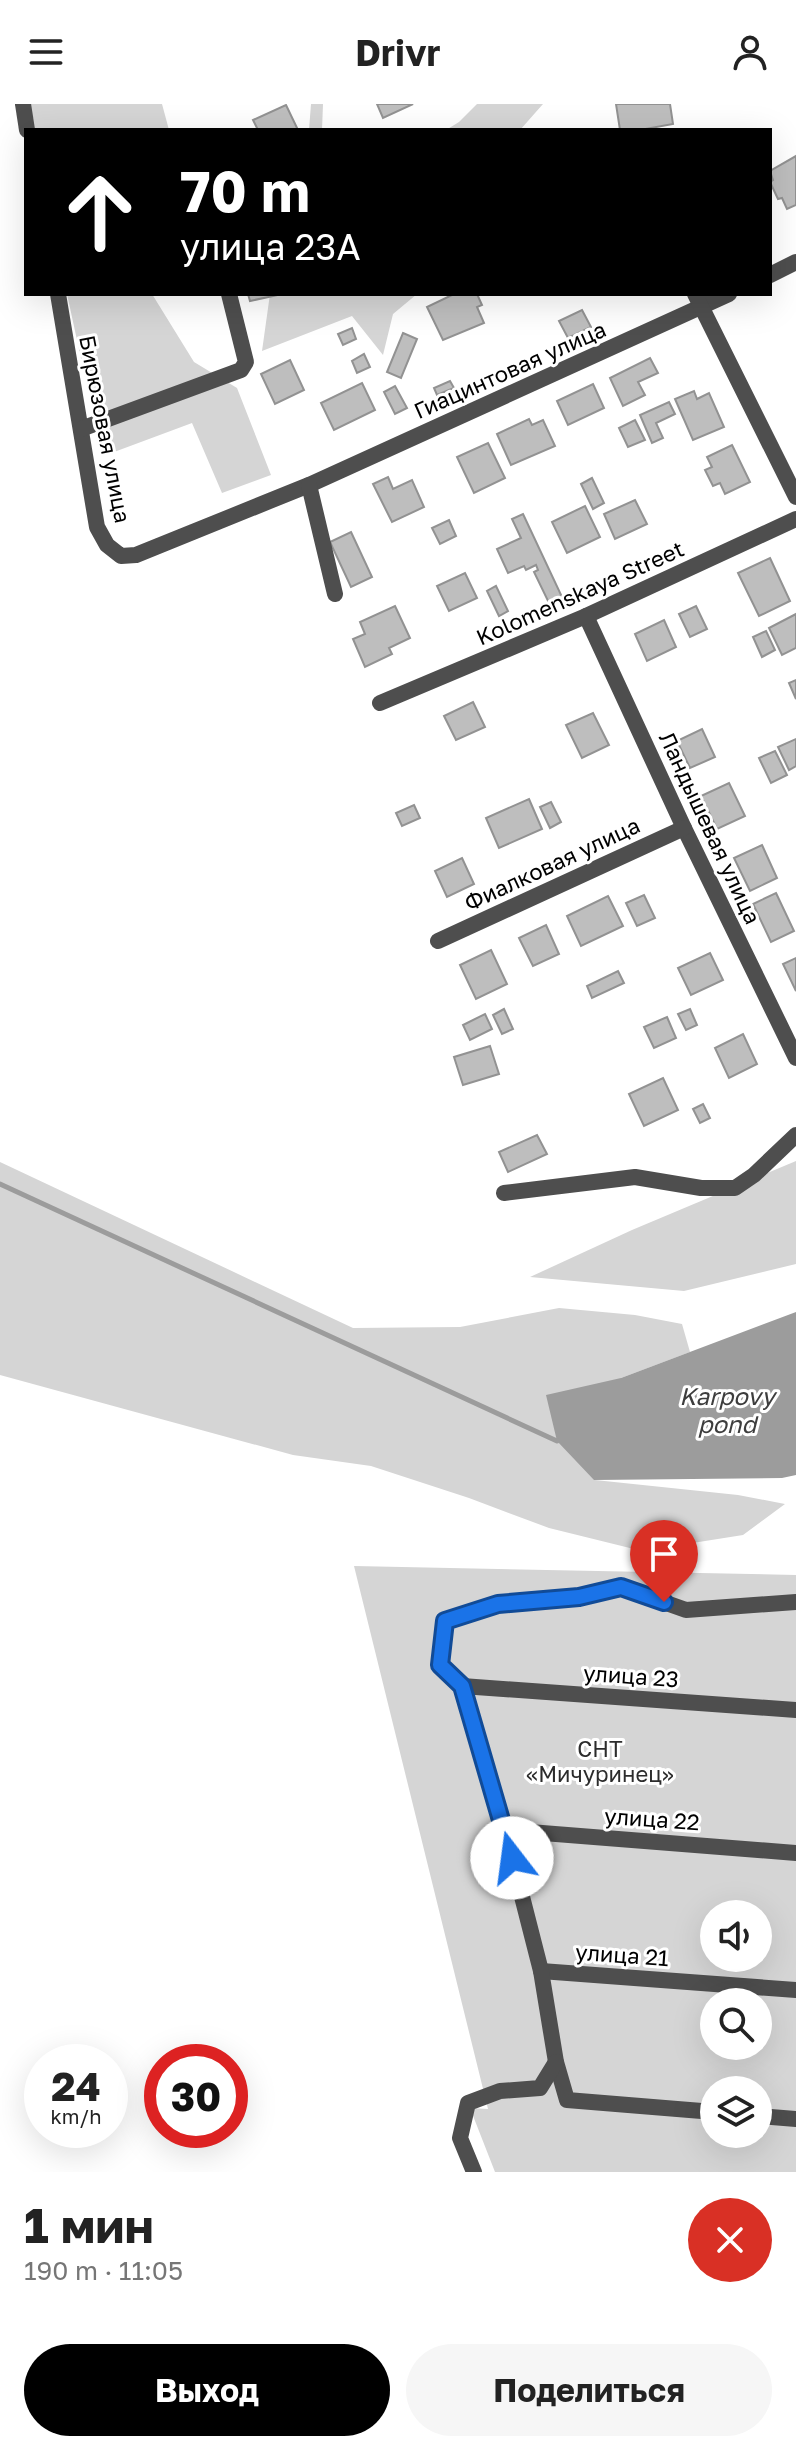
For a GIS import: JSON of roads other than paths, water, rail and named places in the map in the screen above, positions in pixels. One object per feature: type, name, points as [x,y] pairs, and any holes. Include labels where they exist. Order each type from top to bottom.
[{"type":"street","points":[[23,104],[27,128]]},
{"type":"street","points":[[772,274],[796,262]]},
{"type":"street","name":"Бирюзовая улица","points":[[58,296],[97,527],[107,545],[121,556],[136,555],[309,485]]},
{"type":"street","points":[[81,429],[241,370],[246,362],[230,296]]},
{"type":"street","name":"Гиацинтовая улица","points":[[309,485],[699,300],[719,296]]},
{"type":"street","points":[[699,300],[796,497]]},
{"type":"street","points":[[309,485],[335,594]]},
{"type":"street","name":"Kolomenskaya Street","points":[[380,703],[586,616],[796,519]]},
{"type":"street","name":"Ландышевая улица","points":[[586,616],[684,828],[796,1058]]},
{"type":"street","name":"Фиалковая улица","points":[[438,941],[684,828]]},
{"type":"street","points":[[504,1193],[635,1177],[701,1188],[735,1188],[754,1175],[796,1135]]},
{"type":"street","points":[[700,2111],[567,2100],[556,2062],[541,1971],[505,1830],[462,1686],[440,1665],[445,1621],[498,1604],[579,1597],[621,1587],[686,1610],[796,1602]]},
{"type":"street","name":"улица 23","points":[[462,1686],[796,1710]]},
{"type":"street","name":"улица 22","points":[[505,1830],[796,1853]]},
{"type":"street","name":"улица 21","points":[[541,1971],[796,1990]]},
{"type":"street","points":[[474,2172],[460,2138],[468,2103],[500,2091],[540,2088],[556,2062]]},
{"type":"street","points":[[772,2117],[796,2119]]},
{"type":"water","name":"Karpovy pond","points":[[796,1312],[796,1475],[782,1478],[594,1480],[557,1441],[546,1395],[621,1378]]},
{"type":"waterway","points":[[0,1184],[557,1441]]},
{"type":"park label","name":"СНТ «Мичуринец»","points":[[600,1762]]}]
